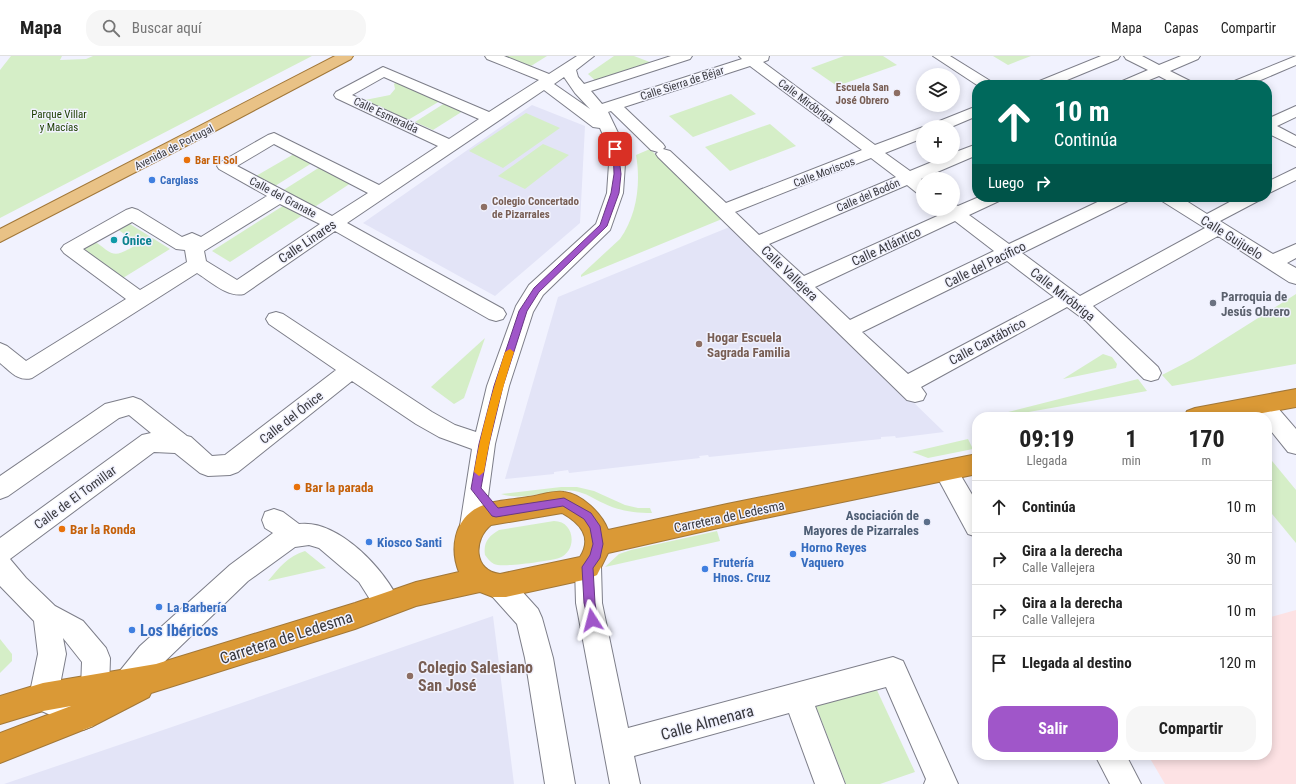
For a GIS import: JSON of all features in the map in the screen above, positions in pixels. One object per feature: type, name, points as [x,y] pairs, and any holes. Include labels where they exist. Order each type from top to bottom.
[{"type":"highway","points":[[1223,412],[1296,398]]},
{"type":"highway","name":"Carretera de Ledesma","points":[[0,710],[43,697],[156,678],[355,616],[387,603],[483,576],[593,556],[733,514],[972,465]]},
{"type":"highway","points":[[483,576],[466,549],[472,526],[476,521],[486,515],[496,513],[564,502],[588,516],[595,526],[593,556]]},
{"type":"highway","name":"Carretera de Ledesma","points":[[0,748],[83,716],[156,678]]},
{"type":"main road","name":"Avenida de Portugal","points":[[0,236],[346,56]]},
{"type":"street","points":[[492,56],[548,82],[558,96],[590,115],[612,138]]},
{"type":"street","points":[[580,90],[686,56]]},
{"type":"street","points":[[940,56],[978,80]]},
{"type":"street","points":[[1054,80],[1113,56]]},
{"type":"street","points":[[1130,56],[1176,80]]},
{"type":"street","points":[[1137,80],[1193,56]]},
{"type":"street","name":"Calle Linares","points":[[197,264],[236,289],[490,118],[548,82],[582,57]]},
{"type":"street","name":"Calle Sierra de Béjar","points":[[598,110],[614,106],[755,57]]},
{"type":"street","name":"Calle Miróbriga","points":[[755,57],[874,152],[916,183]]},
{"type":"street","points":[[1250,80],[1296,60]]},
{"type":"street","points":[[472,526],[476,489],[484,444],[498,386],[523,311],[536,290],[604,226],[615,193],[618,174],[612,138],[598,110],[571,78],[568,68]]},
{"type":"street","name":"Calle Esmeralda","points":[[450,145],[341,95],[383,71],[490,118]]},
{"type":"street","name":"Calle Vallejera","points":[[614,106],[660,151],[725,210],[910,390]]},
{"type":"street","points":[[1272,123],[1296,111]]},
{"type":"street","points":[[954,120],[972,113]]},
{"type":"street","points":[[1272,129],[1296,142]]},
{"type":"street","name":"Calle Moriscos","points":[[725,210],[916,135]]},
{"type":"street","name":"Calle del Granate","points":[[380,192],[274,138],[225,166],[310,213],[334,223],[496,314]]},
{"type":"street","name":"Calle del Bodón","points":[[758,242],[972,150]]},
{"type":"street","points":[[1272,186],[1296,173]]},
{"type":"street","points":[[192,239],[200,246],[280,196]]},
{"type":"street","name":"Calle Atlántico","points":[[960,209],[979,202]]},
{"type":"street","name":"Calle del Pacífico","points":[[848,330],[1112,202]]},
{"type":"street","name":"Calle Guijuelo","points":[[1176,202],[1296,277]]},
{"type":"street","name":"Calle Cantábrico","points":[[910,390],[1213,225],[1245,202]]},
{"type":"street","points":[[140,300],[70,249],[132,214],[182,245],[192,239]]},
{"type":"street","name":"Calle Atlántico","points":[[802,285],[943,216]]},
{"type":"street","name":"Calle Miróbriga","points":[[960,216],[1074,301],[1119,340],[1151,373]]},
{"type":"street","points":[[0,351],[25,372],[197,264],[192,239]]},
{"type":"street","points":[[1273,262],[1296,250]]},
{"type":"street","points":[[276,319],[351,370],[447,431],[484,444]]},
{"type":"street","name":"Calle del Ónice","points":[[152,432],[183,444],[208,466],[230,465],[351,370]]},
{"type":"street","points":[[1262,405],[1268,412]]},
{"type":"street","points":[[0,489],[113,410],[133,406],[152,432]]},
{"type":"street","points":[[1272,417],[1296,445]]},
{"type":"street","name":"Calle de El Tomillar","points":[[0,552],[152,432]]},
{"type":"street","points":[[946,471],[972,517]]},
{"type":"street","points":[[476,489],[496,513]]},
{"type":"street","points":[[274,520],[295,536]]},
{"type":"street","points":[[129,682],[150,656],[239,573],[283,540],[295,536],[309,534],[327,540],[368,574],[387,603]]},
{"type":"street","points":[[593,556],[589,603],[625,784]]},
{"type":"street","points":[[0,567],[17,587],[46,615],[74,630],[96,658],[95,689],[83,716],[43,697],[52,654],[46,615]]},
{"type":"street","points":[[483,576],[529,618],[540,658],[560,784]]},
{"type":"street","name":"Calle Almenara","points":[[617,746],[893,671],[943,783],[940,784]]},
{"type":"street","points":[[797,697],[830,784]]},
{"type":"street","points":[[1113,760],[1126,784]]},
{"type":"shaded area","name":"Colegio Concertado de Pizarrales","points":[[532,105],[585,126],[580,223],[495,296],[363,223]]},
{"type":"shaded area","name":"Hogar Escuela Sagrada Familia","points":[[732,226],[944,432],[896,438],[895,436],[881,437],[881,439],[709,457],[708,455],[699,456],[700,458],[569,473],[568,470],[554,472],[554,474],[505,479],[558,297]]},
{"type":"shaded area","points":[[1296,610],[1296,784],[1165,784],[1151,760],[1272,760],[1272,617]]},
{"type":"shaded area","name":"Colegio Salesiano San José","points":[[493,616],[514,784],[4,784],[166,729]]},
{"type":"green space","name":"Parque Villar y Macías","points":[[11,56],[62,56],[60,60],[86,59],[93,56],[312,56],[0,218],[0,70]]},
{"type":"green space","points":[[505,56],[547,56],[531,66]]},
{"type":"green space","points":[[614,56],[634,56],[655,64],[597,82],[588,74]]},
{"type":"green space","points":[[844,56],[883,56],[897,65],[837,86],[811,68]]},
{"type":"green space","points":[[993,56],[1031,56],[1008,65]]},
{"type":"green space","points":[[396,82],[440,101],[408,120],[365,100],[390,95],[395,89],[394,84]]},
{"type":"green space","points":[[731,94],[756,114],[693,137],[669,116]]},
{"type":"green space","points":[[445,103],[463,111],[433,130],[415,122]]},
{"type":"green space","points":[[526,113],[560,128],[503,168],[469,151]]},
{"type":"green space","points":[[770,124],[796,146],[730,171],[705,147]]},
{"type":"green space","points":[[543,144],[569,155],[525,189],[498,176]]},
{"type":"green space","points":[[650,149],[722,219],[581,277],[581,275],[620,239],[626,230],[634,209],[638,188],[636,155]]},
{"type":"green space","points":[[294,154],[312,163],[275,186],[256,176]]},
{"type":"green space","points":[[320,167],[351,183],[313,208],[282,191]]},
{"type":"green space","points":[[286,204],[303,215],[230,262],[212,251]]},
{"type":"green space","points":[[126,224],[130,224],[170,249],[123,278],[84,249],[89,244],[97,243],[109,252],[116,254],[132,248],[136,242],[117,229]]},
{"type":"green space","points":[[1296,294],[1296,364],[1172,386],[1162,375],[1193,359]]},
{"type":"green space","points":[[485,338],[464,398],[454,404],[431,387]]},
{"type":"green space","points":[[1103,354],[1112,357],[1117,364],[1116,368],[1063,379]]},
{"type":"green space","points":[[1138,379],[1147,391],[1029,412],[1009,412]]},
{"type":"green space","points":[[968,439],[972,447],[972,449],[928,458],[912,452]]},
{"type":"green space","points":[[1272,461],[1296,490],[1296,543],[1272,514]]},
{"type":"green space","points":[[561,487],[577,487],[594,491],[625,505],[638,508],[650,508],[652,513],[621,510],[609,506],[583,493],[575,491],[556,491],[529,496],[510,496],[501,494]]},
{"type":"green space","points":[[554,521],[561,522],[566,526],[572,537],[569,549],[559,558],[526,564],[499,565],[491,562],[485,555],[486,543],[492,535],[499,530]]},
{"type":"green space","points":[[717,531],[720,541],[605,567],[619,554],[631,550]]},
{"type":"green space","points":[[305,551],[326,568],[268,581],[289,559]]},
{"type":"green space","points":[[0,639],[12,654],[12,661],[0,673]]},
{"type":"green space","points":[[875,686],[915,772],[880,784],[846,784],[815,704]]},
{"type":"slow traffic","points":[[479,472],[498,386],[510,352]]},
{"type":"place","name":"Escuela San José Obrero","points":[[897,93]]},
{"type":"place","name":"Bar El Sol","points":[[187,160]]},
{"type":"place","name":"Carglass","points":[[152,180]]},
{"type":"place","name":"Colegio Concertado de Pizarrales","points":[[484,207]]},
{"type":"place","name":"Ónice","points":[[114,240]]},
{"type":"place","name":"Parroquia de Jesús Obrero","points":[[1213,303]]},
{"type":"place","name":"Hogar Escuela Sagrada Familia","points":[[699,344]]},
{"type":"place","name":"Bar la parada","points":[[297,487]]},
{"type":"place","name":"Asociación de Mayores de Pizarrales","points":[[927,522]]},
{"type":"place","name":"Bar la Ronda","points":[[62,529]]},
{"type":"place","name":"Kiosco Santi","points":[[369,542]]},
{"type":"place","name":"Horno Reyes Vaquero","points":[[793,554]]},
{"type":"place","name":"Frutería Hnos. Cruz","points":[[705,569]]},
{"type":"place","name":"La Barbería","points":[[159,607]]},
{"type":"place","name":"Los Ibéricos","points":[[132,630]]},
{"type":"place","name":"Colegio Salesiano San José","points":[[410,676]]},
{"type":"route","points":[[592,620],[589,603],[588,567],[595,558],[598,544],[595,526],[588,516],[578,508],[564,502],[496,513],[476,489],[484,444],[498,386],[523,311],[536,290],[604,226],[615,193],[618,174],[615,149]]}]
